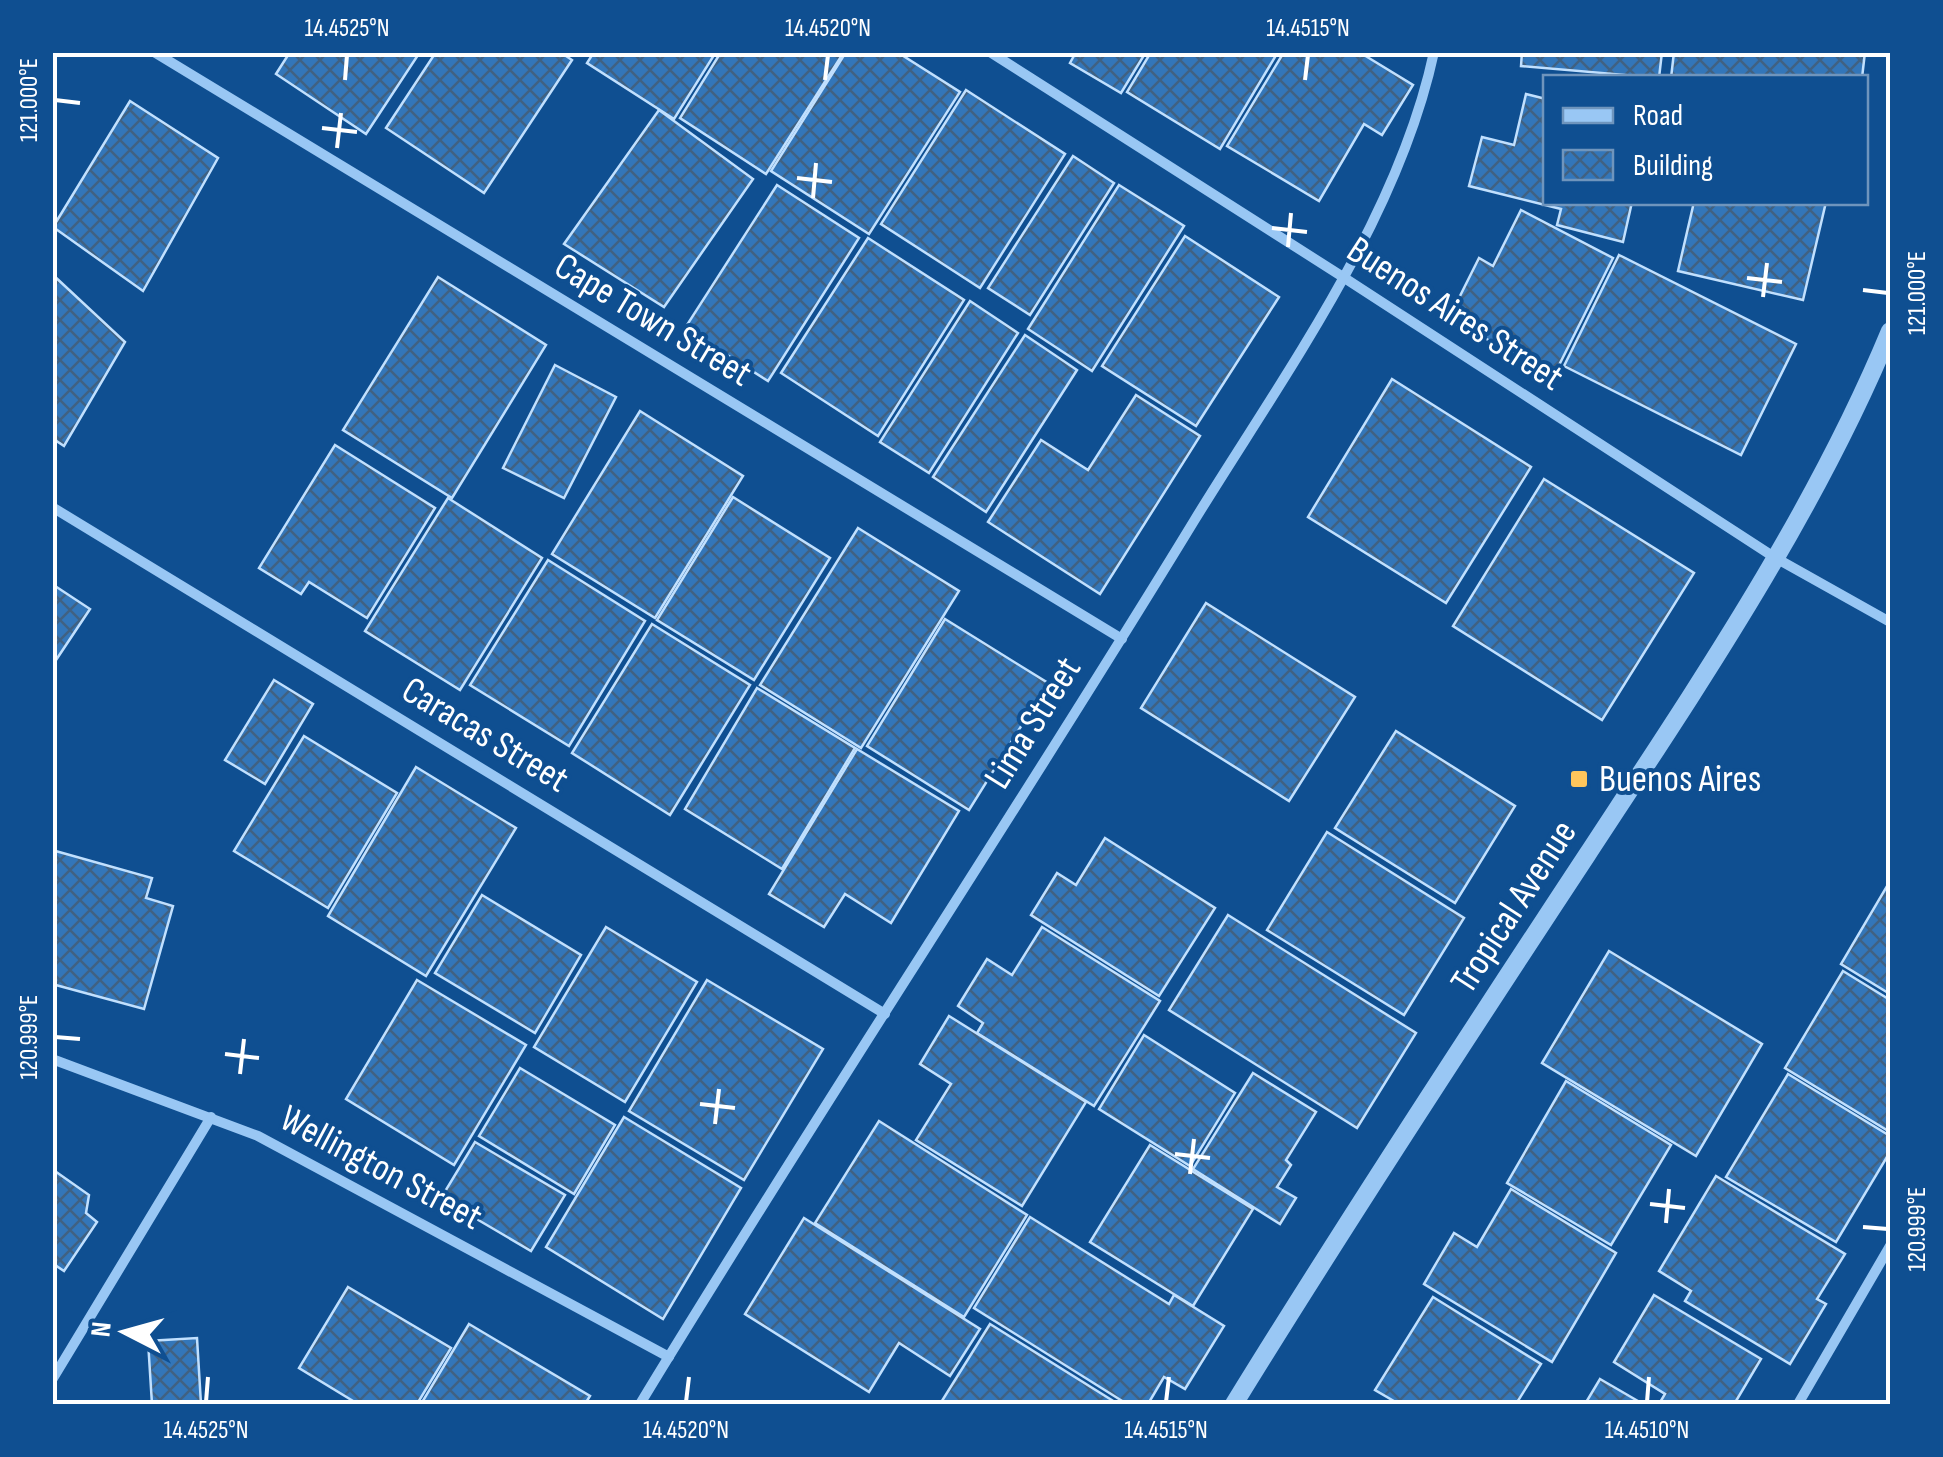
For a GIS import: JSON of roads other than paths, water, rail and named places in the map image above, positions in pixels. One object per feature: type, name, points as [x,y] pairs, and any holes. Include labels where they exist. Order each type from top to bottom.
[{"type":"street","name":"Cape Town Street","points":[[154,52],[1122,639]]},
{"type":"street","name":"Buenos Aires Street","points":[[990,52],[1774,557],[1890,622]]},
{"type":"street","name":"Lima Street","points":[[640,1404],[1122,639],[1343,277],[1389,188],[1423,102],[1434,52]]},
{"type":"street","name":"Tropical Avenue","points":[[1234,1404],[1356,1206],[1697,688],[1862,400],[1890,331]]},
{"type":"street","name":"Caracas Street","points":[[52,507],[885,1014]]},
{"type":"street","name":"Wellington Street","points":[[52,1059],[258,1136],[669,1357]]},
{"type":"street","points":[[52,1380],[211,1116]]},
{"type":"street","points":[[1798,1404],[1890,1246]]},
{"type":"place","name":"Buenos Aires","points":[[1579,779]]}]
